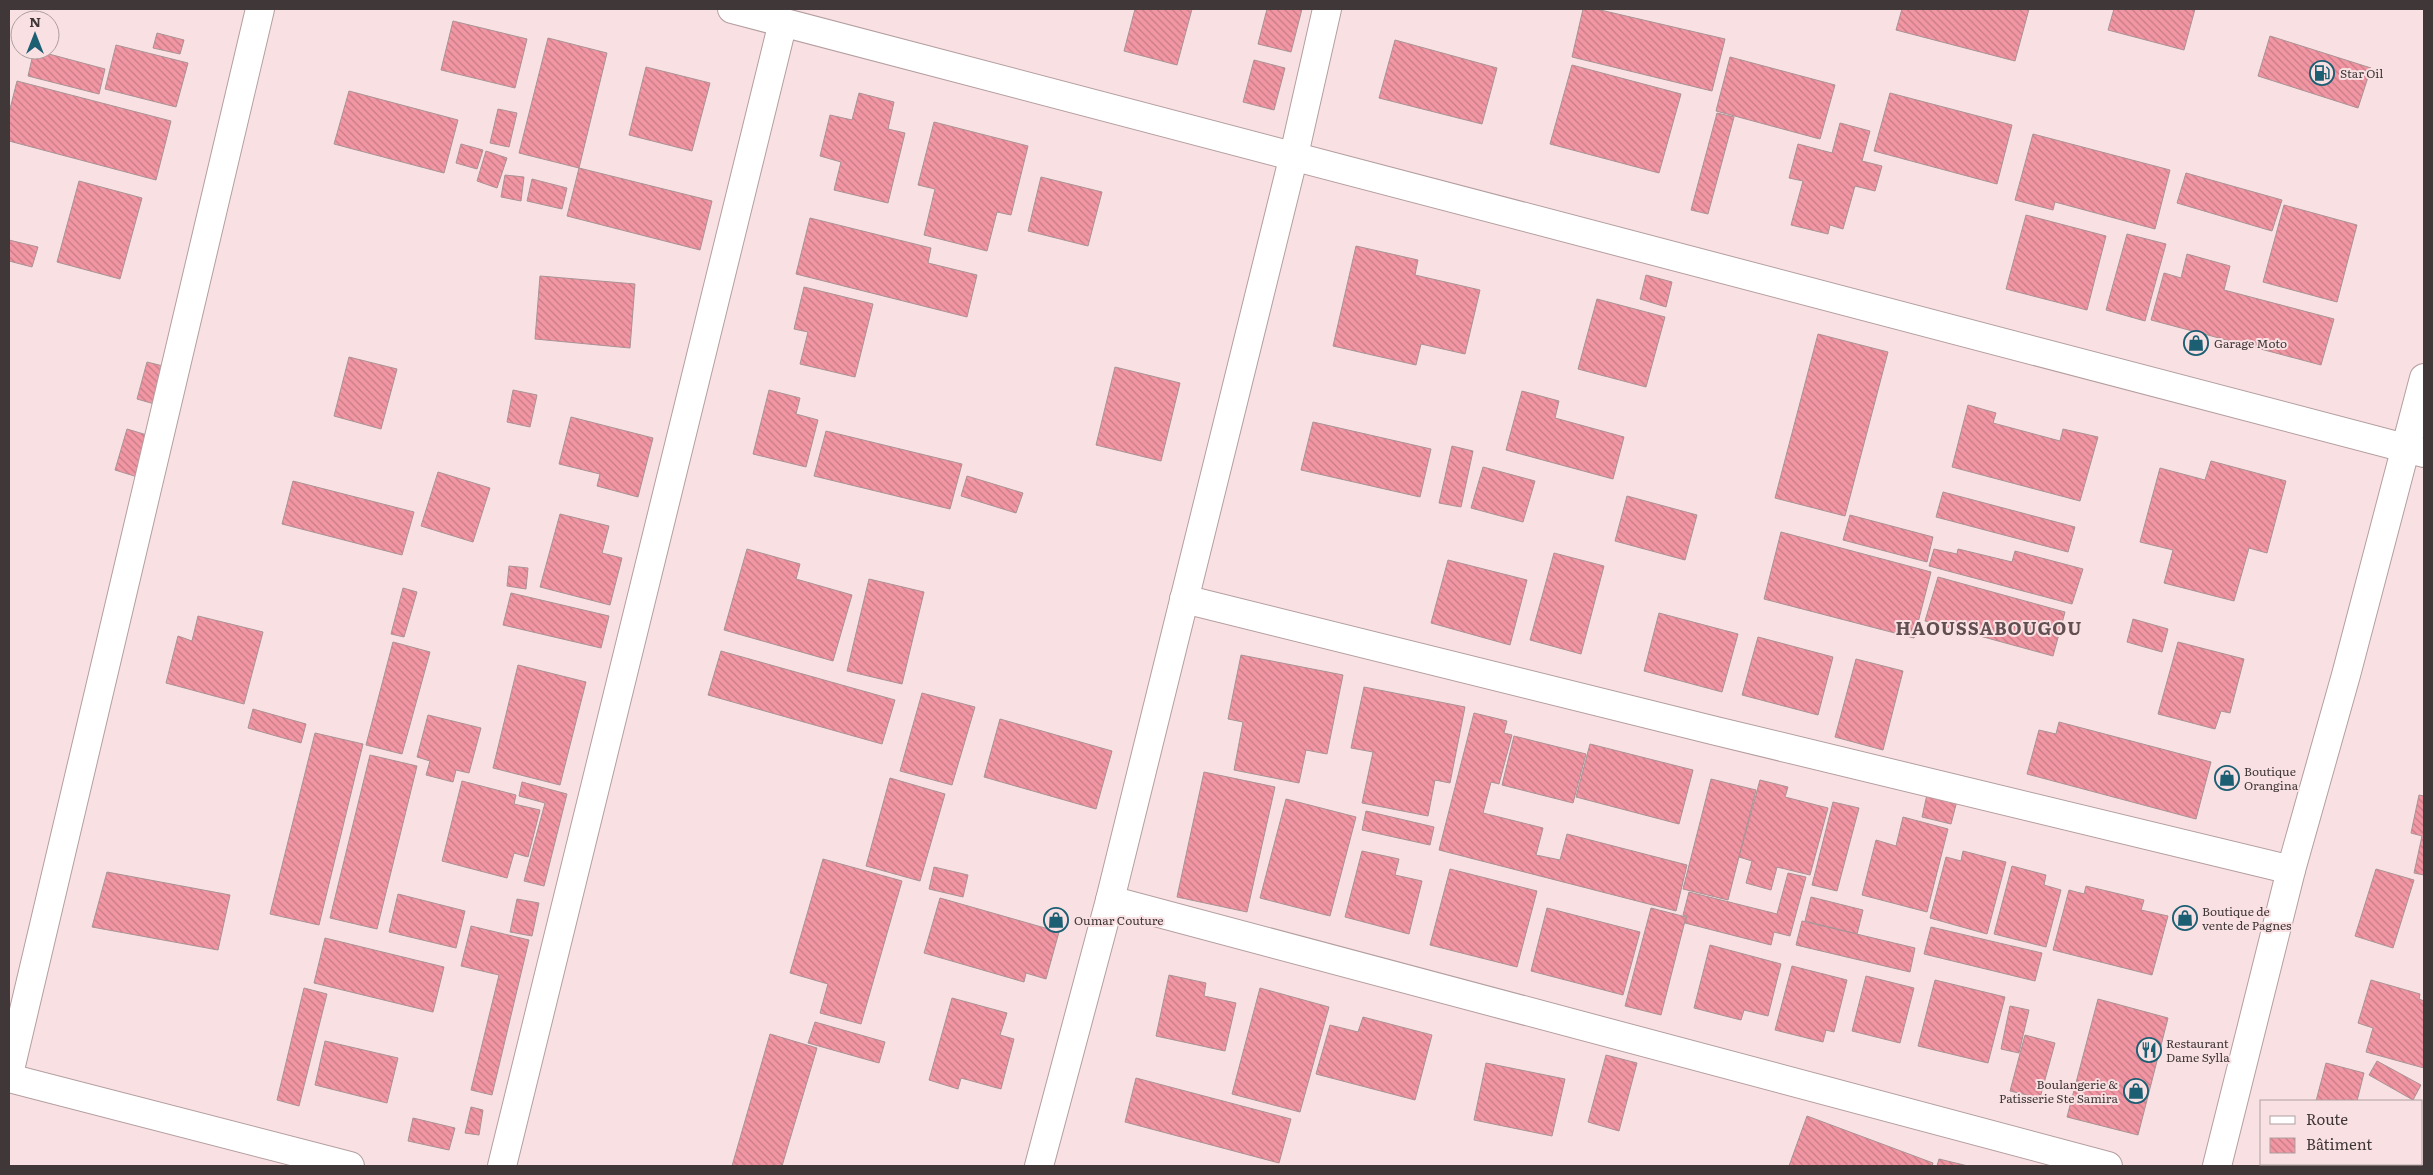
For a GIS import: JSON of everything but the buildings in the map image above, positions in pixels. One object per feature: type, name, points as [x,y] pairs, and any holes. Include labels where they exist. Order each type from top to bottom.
[{"type":"street","points":[[260,9],[9,1076],[350,1166]]},
{"type":"street","points":[[732,9],[2416,450]]},
{"type":"street","points":[[1039,1166],[1110,900],[1294,155],[1327,9]]},
{"type":"street","points":[[502,1166],[783,22]]},
{"type":"street","points":[[2218,1166],[2291,870],[2416,450],[2424,378]]},
{"type":"street","points":[[1184,599],[1726,734],[2291,870]]},
{"type":"street","points":[[1110,900],[2108,1166]]},
{"type":"place","name":"Star Oil","points":[[2322,73]]},
{"type":"place","name":"Garage Moto","points":[[2196,343]]},
{"type":"place","name":"Boutique Orangina","points":[[2227,778]]},
{"type":"place","name":"Boutique de vente de Pagnes","points":[[2185,918]]},
{"type":"place","name":"Oumar Couture","points":[[1056,920]]},
{"type":"place","name":"Restaurant Dame Sylla","points":[[2149,1050]]},
{"type":"place","name":"Boulangerie & Patisserie Ste Samira","points":[[2136,1091]]},
{"type":"district","name":"HAOUSSABOUGOU","points":[[1989,627]]}]
